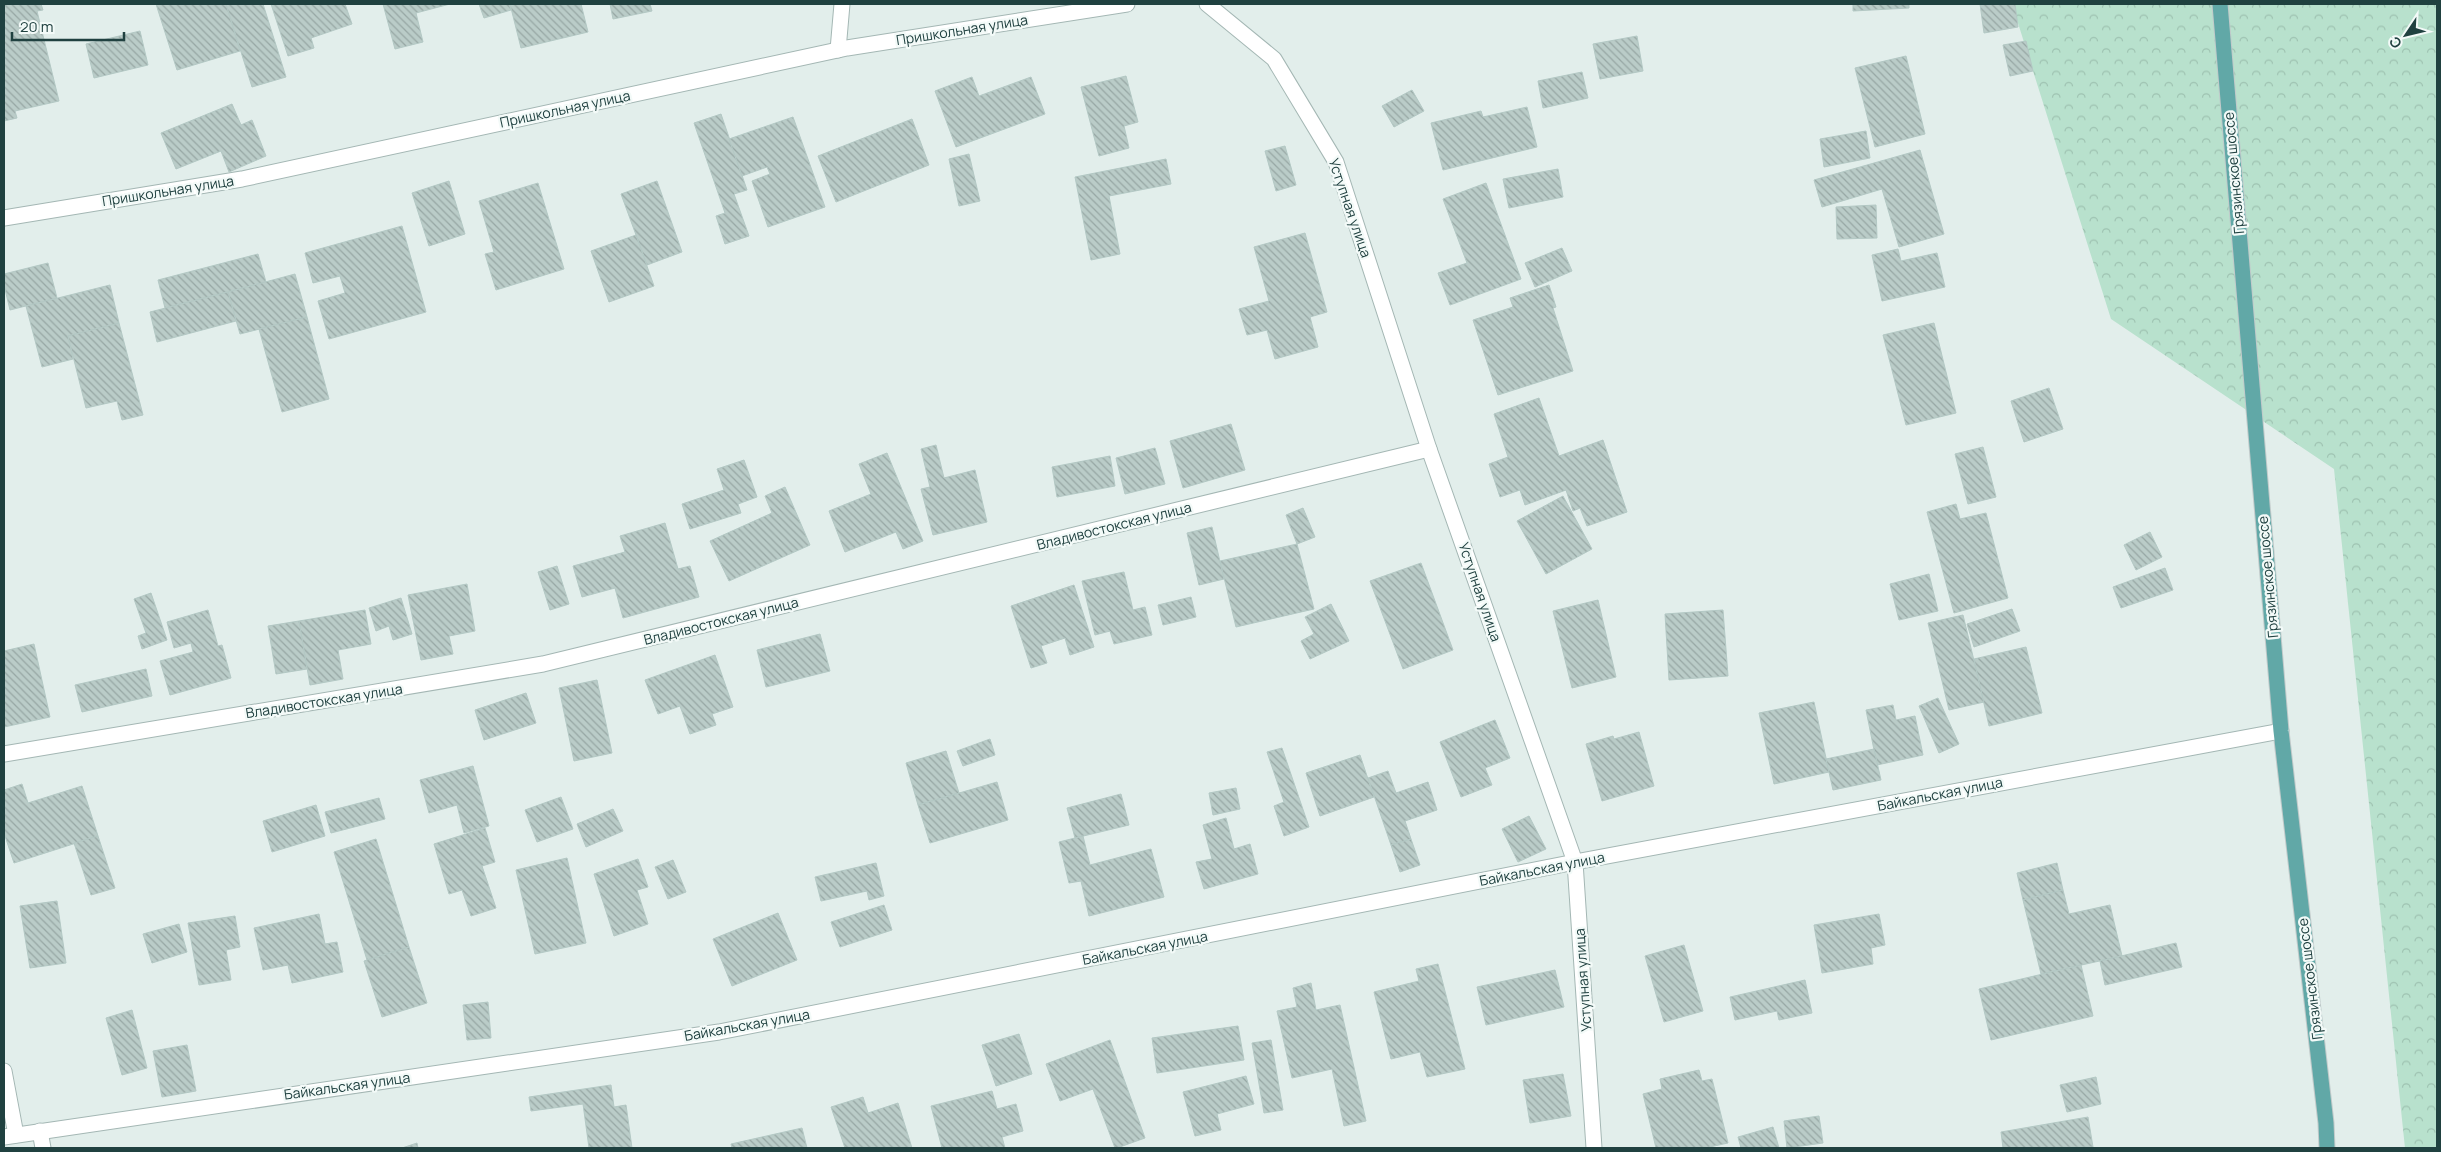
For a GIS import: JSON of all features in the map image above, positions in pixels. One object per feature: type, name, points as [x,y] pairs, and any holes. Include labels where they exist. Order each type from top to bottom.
[{"type":"main road","name":"Грязинское шоссе","points":[[2220,4],[2281,731],[2326,1123],[2325,1148]]},
{"type":"street","points":[[838,50],[842,4]]},
{"type":"street","name":"Пришкольная улица","points":[[4,218],[242,179],[838,50],[1126,4]]},
{"type":"street","name":"Уступная улица","points":[[1207,4],[1274,59],[1336,162],[1429,449],[1575,862],[1594,1148]]},
{"type":"street","name":"Владивостокская улица","points":[[4,754],[543,664],[1429,449]]},
{"type":"street","name":"Байкальская улица","points":[[10,1136],[719,1032],[1575,862],[2281,731]]},
{"type":"street","points":[[4,1071],[10,1136]]},
{"type":"street","points":[[40,1131],[43,1148]]},
{"type":"green space","points":[[2012,4],[2437,4],[2437,1148],[2405,1148],[2334,469],[2111,319]]},
{"type":"building","points":[[4,4],[41,4],[43,10],[37,11],[59,101],[15,111],[17,118],[4,121]]},
{"type":"building","points":[[156,4],[226,4],[240,51],[177,70]]},
{"type":"building","points":[[226,4],[263,4],[286,77],[252,87]]},
{"type":"building","points":[[271,4],[345,4],[352,24],[311,38],[314,48],[288,56]]},
{"type":"building","points":[[383,4],[450,4],[416,13],[423,42],[395,49]]},
{"type":"building","points":[[479,4],[509,4],[511,10],[484,18]]},
{"type":"building","points":[[510,4],[581,4],[588,32],[521,48]]},
{"type":"building","points":[[610,4],[650,4],[652,11],[613,19]]},
{"type":"building","points":[[1853,4],[1909,4],[1909,8],[1853,11]]},
{"type":"building","points":[[1980,4],[2015,4],[2018,27],[1984,33]]},
{"type":"building","points":[[140,31],[148,65],[94,78],[86,44]]},
{"type":"building","points":[[1637,36],[1643,71],[1600,79],[1593,44]]},
{"type":"building","points":[[2026,41],[2033,71],[2010,76],[2003,45]]},
{"type":"building","points":[[1906,56],[1925,134],[1875,147],[1855,68]]},
{"type":"building","points":[[1582,72],[1588,98],[1543,108],[1538,81]]},
{"type":"building","points":[[1126,76],[1138,122],[1124,126],[1129,148],[1099,156],[1081,87]]},
{"type":"building","points":[[972,77],[979,96],[1031,77],[1045,114],[956,147],[935,91]]},
{"type":"building","points":[[1412,90],[1424,111],[1394,127],[1382,106]]},
{"type":"building","points":[[232,104],[241,125],[252,120],[266,156],[229,172],[221,151],[176,169],[161,133]]},
{"type":"building","points":[[1527,107],[1537,147],[1443,170],[1431,123],[1481,111],[1483,117]]},
{"type":"building","points":[[721,114],[747,190],[734,194],[749,236],[725,244],[716,216],[725,213],[694,123]]},
{"type":"building","points":[[793,117],[825,207],[768,227],[752,181],[770,174],[767,167],[742,176],[729,139]]},
{"type":"building","points":[[912,119],[929,165],[836,202],[818,156]]},
{"type":"building","points":[[1866,131],[1870,158],[1824,167],[1820,139]]},
{"type":"building","points":[[1285,146],[1296,185],[1276,191],[1265,151]]},
{"type":"building","points":[[1920,150],[1944,234],[1899,247],[1882,189],[1822,207],[1814,180]]},
{"type":"building","points":[[969,154],[980,201],[959,206],[949,159]]},
{"type":"building","points":[[1166,159],[1171,184],[1109,196],[1120,254],[1091,260],[1075,177]]},
{"type":"building","points":[[1558,169],[1563,197],[1509,208],[1503,179]]},
{"type":"building","points":[[449,181],[465,234],[429,246],[412,193]]},
{"type":"building","points":[[657,181],[682,252],[647,265],[621,194]]},
{"type":"building","points":[[538,183],[564,269],[496,290],[485,254],[494,252],[479,201]]},
{"type":"building","points":[[1486,183],[1521,279],[1450,305],[1438,273],[1467,263],[1443,199]]},
{"type":"building","points":[[1876,205],[1877,238],[1837,239],[1836,207]]},
{"type":"building","points":[[402,226],[426,312],[329,339],[318,301],[345,293],[340,276],[313,283],[305,253]]},
{"type":"building","points":[[1305,233],[1327,312],[1310,317],[1318,347],[1275,359],[1267,330],[1247,335],[1239,309],[1269,301],[1254,247]]},
{"type":"building","points":[[636,235],[654,286],[609,302],[591,251]]},
{"type":"building","points":[[1562,248],[1572,271],[1535,287],[1525,263]]},
{"type":"building","points":[[1898,249],[1901,261],[1937,253],[1945,287],[1882,301],[1872,255]]},
{"type":"building","points":[[258,254],[266,282],[165,308],[158,280]]},
{"type":"building","points":[[48,263],[57,298],[10,310],[4,285],[4,274]]},
{"type":"building","points":[[295,274],[307,317],[240,334],[228,292]]},
{"type":"building","points":[[110,285],[119,323],[68,336],[73,359],[42,367],[26,306]]},
{"type":"building","points":[[1549,285],[1556,307],[1553,308],[1573,371],[1498,395],[1473,320],[1513,307],[1510,298]]},
{"type":"building","points":[[228,292],[236,321],[157,342],[150,312]]},
{"type":"building","points":[[307,317],[329,399],[282,412],[259,329]]},
{"type":"building","points":[[119,323],[143,415],[122,420],[117,401],[86,408],[68,336]]},
{"type":"building","points":[[1934,323],[1956,413],[1906,425],[1883,335]]},
{"type":"building","points":[[2049,388],[2063,429],[2024,442],[2011,401]]},
{"type":"building","points":[[1539,398],[1559,456],[1603,440],[1627,512],[1587,526],[1580,508],[1573,511],[1566,490],[1525,505],[1520,490],[1500,497],[1489,464],[1508,457],[1494,414]]},
{"type":"building","points":[[1231,424],[1245,470],[1183,488],[1170,441]]},
{"type":"building","points":[[936,445],[944,478],[975,470],[987,522],[933,535],[921,489],[930,487],[921,449]]},
{"type":"building","points":[[1983,447],[1996,497],[1968,504],[1955,454]]},
{"type":"building","points":[[1155,448],[1165,484],[1125,494],[1116,458]]},
{"type":"building","points":[[887,453],[923,541],[903,549],[896,532],[845,552],[829,511],[871,494],[859,464]]},
{"type":"building","points":[[1110,456],[1115,486],[1057,497],[1052,467]]},
{"type":"building","points":[[744,460],[757,497],[738,504],[741,513],[690,529],[682,504],[724,490],[717,469]]},
{"type":"building","points":[[785,487],[810,545],[729,581],[710,541],[772,513],[765,496]]},
{"type":"building","points":[[1563,496],[1592,549],[1546,574],[1517,521]]},
{"type":"building","points":[[1956,504],[1960,519],[1986,513],[2008,598],[1954,613],[1927,512]]},
{"type":"building","points":[[1303,508],[1315,537],[1297,544],[1286,515]]},
{"type":"building","points":[[665,523],[678,569],[690,566],[699,597],[623,618],[615,588],[582,597],[573,566],[625,552],[620,536]]},
{"type":"building","points":[[1212,527],[1224,579],[1199,585],[1187,533]]},
{"type":"building","points":[[2150,532],[2162,557],[2136,570],[2124,545]]},
{"type":"building","points":[[1297,544],[1314,609],[1236,627],[1220,561]]},
{"type":"building","points":[[1421,563],[1453,650],[1403,669],[1370,581]]},
{"type":"building","points":[[557,566],[569,604],[550,610],[538,572]]},
{"type":"building","points":[[2165,568],[2173,590],[2121,608],[2113,587]]},
{"type":"building","points":[[1124,572],[1133,610],[1145,607],[1152,635],[1114,644],[1110,631],[1095,635],[1082,581]]},
{"type":"building","points":[[1929,574],[1938,611],[1899,620],[1890,584]]},
{"type":"building","points":[[467,584],[475,631],[449,636],[453,654],[421,660],[408,595]]},
{"type":"building","points":[[1074,585],[1094,647],[1070,655],[1065,638],[1041,646],[1047,663],[1031,668],[1011,606]]},
{"type":"building","points":[[151,593],[167,640],[142,649],[138,636],[146,633],[134,599]]},
{"type":"building","points":[[1191,597],[1196,617],[1163,625],[1158,605]]},
{"type":"building","points":[[401,598],[412,634],[393,640],[389,626],[376,631],[369,608]]},
{"type":"building","points":[[1598,600],[1616,677],[1572,688],[1553,611]]},
{"type":"building","points":[[1331,604],[1349,641],[1310,659],[1301,641],[1314,634],[1305,617]]},
{"type":"building","points":[[2012,609],[2020,631],[1974,647],[1967,624]]},
{"type":"building","points":[[208,610],[218,646],[222,645],[231,678],[170,695],[160,661],[193,652],[191,643],[174,648],[167,622]]},
{"type":"building","points":[[365,610],[371,644],[338,650],[343,679],[310,685],[299,621]]},
{"type":"building","points":[[1723,610],[1728,676],[1669,680],[1665,614]]},
{"type":"building","points":[[1963,615],[1984,702],[1949,710],[1928,623]]},
{"type":"building","points":[[299,621],[307,669],[276,674],[268,626]]},
{"type":"building","points":[[820,634],[830,671],[766,687],[757,650]]},
{"type":"building","points":[[34,644],[50,717],[4,727],[4,651]]},
{"type":"building","points":[[2026,647],[2042,713],[1989,726],[1974,659]]},
{"type":"building","points":[[715,655],[733,707],[712,714],[716,725],[690,734],[680,706],[658,714],[645,680]]},
{"type":"building","points":[[146,669],[152,696],[82,712],[75,685]]},
{"type":"building","points":[[597,680],[612,753],[574,761],[559,688]]},
{"type":"building","points":[[526,693],[536,723],[484,740],[475,710]]},
{"type":"building","points":[[1938,698],[1959,744],[1939,753],[1919,706]]},
{"type":"building","points":[[1814,702],[1829,772],[1774,784],[1759,713]]},
{"type":"building","points":[[1893,705],[1896,720],[1915,716],[1923,755],[1877,765],[1866,710]]},
{"type":"building","points":[[1495,720],[1510,758],[1485,768],[1492,785],[1461,797],[1440,742]]},
{"type":"building","points":[[1639,732],[1654,786],[1602,801],[1586,744],[1613,736],[1614,739]]},
{"type":"building","points":[[990,739],[995,755],[963,766],[957,751]]},
{"type":"building","points":[[1282,748],[1309,827],[1284,836],[1274,806],[1284,802],[1267,752]]},
{"type":"building","points":[[1874,749],[1881,780],[1833,790],[1826,759]]},
{"type":"building","points":[[946,751],[959,793],[918,805],[906,763]]},
{"type":"building","points":[[1360,755],[1374,797],[1320,816],[1306,773]]},
{"type":"building","points":[[473,766],[489,826],[464,833],[457,805],[429,813],[420,780]]},
{"type":"building","points":[[1388,771],[1396,793],[1428,782],[1437,810],[1405,821],[1411,839],[1391,845],[1368,778]]},
{"type":"building","points":[[997,782],[1008,820],[930,843],[918,805]]},
{"type":"building","points":[[22,784],[28,803],[82,786],[98,836],[14,863],[4,833],[4,790]]},
{"type":"building","points":[[1236,788],[1240,809],[1213,815],[1209,793]]},
{"type":"building","points":[[1121,794],[1129,825],[1075,838],[1067,808]]},
{"type":"building","points":[[561,797],[573,829],[537,842],[525,810]]},
{"type":"building","points":[[379,798],[385,819],[331,833],[325,812]]},
{"type":"building","points":[[316,805],[325,836],[272,852],[263,821]]},
{"type":"building","points":[[613,809],[623,831],[586,847],[577,824]]},
{"type":"building","points":[[1529,816],[1546,849],[1518,862],[1502,829]]},
{"type":"building","points":[[1226,818],[1234,849],[1250,844],[1258,874],[1204,889],[1196,862],[1212,859],[1203,825]]},
{"type":"building","points":[[485,828],[495,862],[482,866],[496,908],[471,916],[462,890],[449,894],[434,844]]},
{"type":"building","points":[[98,836],[115,888],[91,895],[74,843]]},
{"type":"building","points":[[1083,836],[1090,865],[1151,849],[1164,897],[1089,916],[1081,881],[1069,883],[1059,842]]},
{"type":"building","points":[[376,839],[409,947],[367,960],[334,852]]},
{"type":"building","points":[[1411,839],[1420,865],[1400,872],[1391,845]]},
{"type":"building","points":[[567,858],[586,943],[535,954],[516,870]]},
{"type":"building","points":[[638,859],[648,887],[637,890],[648,924],[614,936],[594,874]]},
{"type":"building","points":[[673,860],[686,892],[668,899],[655,867]]},
{"type":"building","points":[[876,863],[884,896],[869,900],[867,891],[821,901],[815,877]]},
{"type":"building","points":[[2057,863],[2063,890],[2023,900],[2017,873]]},
{"type":"building","points":[[2063,890],[2069,914],[2110,905],[2122,956],[2041,974],[2023,900]]},
{"type":"building","points":[[57,901],[66,963],[30,968],[20,906]]},
{"type":"building","points":[[884,905],[892,930],[840,947],[831,922]]},
{"type":"building","points":[[778,913],[797,960],[732,986],[713,939]]},
{"type":"building","points":[[319,914],[325,944],[337,942],[343,972],[292,983],[288,965],[263,970],[254,928]]},
{"type":"building","points":[[1879,914],[1885,945],[1871,948],[1873,964],[1822,973],[1814,925]]},
{"type":"building","points":[[235,916],[240,947],[226,950],[231,980],[199,985],[188,923]]},
{"type":"building","points":[[179,924],[187,952],[152,963],[143,934]]},
{"type":"building","points":[[2176,943],[2182,967],[2105,985],[2100,961]]},
{"type":"building","points":[[1684,945],[1703,1011],[1664,1022],[1645,956]]},
{"type":"building","points":[[409,947],[427,1003],[382,1017],[364,961]]},
{"type":"building","points":[[1438,964],[1465,1069],[1427,1077],[1420,1052],[1391,1059],[1374,992],[1419,981],[1416,969]]},
{"type":"building","points":[[2081,965],[2093,1016],[1991,1040],[1979,989]]},
{"type":"building","points":[[1555,970],[1564,1007],[1486,1025],[1477,987]]},
{"type":"building","points":[[1805,980],[1812,1013],[1779,1020],[1777,1011],[1735,1020],[1730,997]]},
{"type":"building","points":[[1311,983],[1316,1010],[1340,1005],[1366,1121],[1344,1126],[1332,1069],[1292,1078],[1277,1011],[1297,1007],[1293,988]]},
{"type":"building","points":[[488,1002],[491,1038],[467,1040],[463,1005]]},
{"type":"building","points":[[132,1010],[147,1068],[122,1075],[106,1018]]},
{"type":"building","points":[[1238,1026],[1244,1060],[1157,1073],[1152,1038]]},
{"type":"building","points":[[1019,1034],[1032,1074],[996,1086],[982,1045]]},
{"type":"building","points":[[1110,1040],[1145,1138],[1117,1148],[1115,1148],[1093,1089],[1060,1101],[1046,1064]]},
{"type":"building","points":[[1271,1040],[1283,1110],[1264,1113],[1252,1043]]},
{"type":"building","points":[[187,1045],[196,1091],[162,1097],[153,1051]]},
{"type":"building","points":[[1699,1070],[1702,1081],[1712,1079],[1728,1143],[1705,1148],[1656,1148],[1643,1094],[1662,1089],[1660,1079]]},
{"type":"building","points":[[1563,1074],[1571,1116],[1530,1123],[1523,1080]]},
{"type":"building","points":[[1246,1076],[1254,1104],[1217,1114],[1221,1130],[1195,1136],[1183,1092]]},
{"type":"building","points":[[2096,1077],[2101,1104],[2067,1112],[2060,1085]]},
{"type":"building","points":[[611,1085],[614,1107],[626,1105],[632,1148],[589,1148],[583,1104],[531,1111],[529,1097]]},
{"type":"building","points":[[992,1091],[997,1109],[1016,1104],[1023,1131],[1002,1137],[1005,1148],[942,1148],[931,1106]]},
{"type":"building","points":[[863,1097],[868,1113],[898,1103],[912,1148],[845,1148],[831,1107]]},
{"type":"building","points":[[1819,1116],[1823,1143],[1787,1148],[1784,1121]]},
{"type":"building","points":[[2088,1117],[2093,1147],[2003,1148],[2001,1132]]},
{"type":"building","points":[[1773,1127],[1779,1148],[1741,1148],[1738,1137]]},
{"type":"building","points":[[802,1128],[807,1148],[732,1148],[731,1144]]},
{"type":"building","points":[[417,1143],[418,1148],[402,1148]]}]
